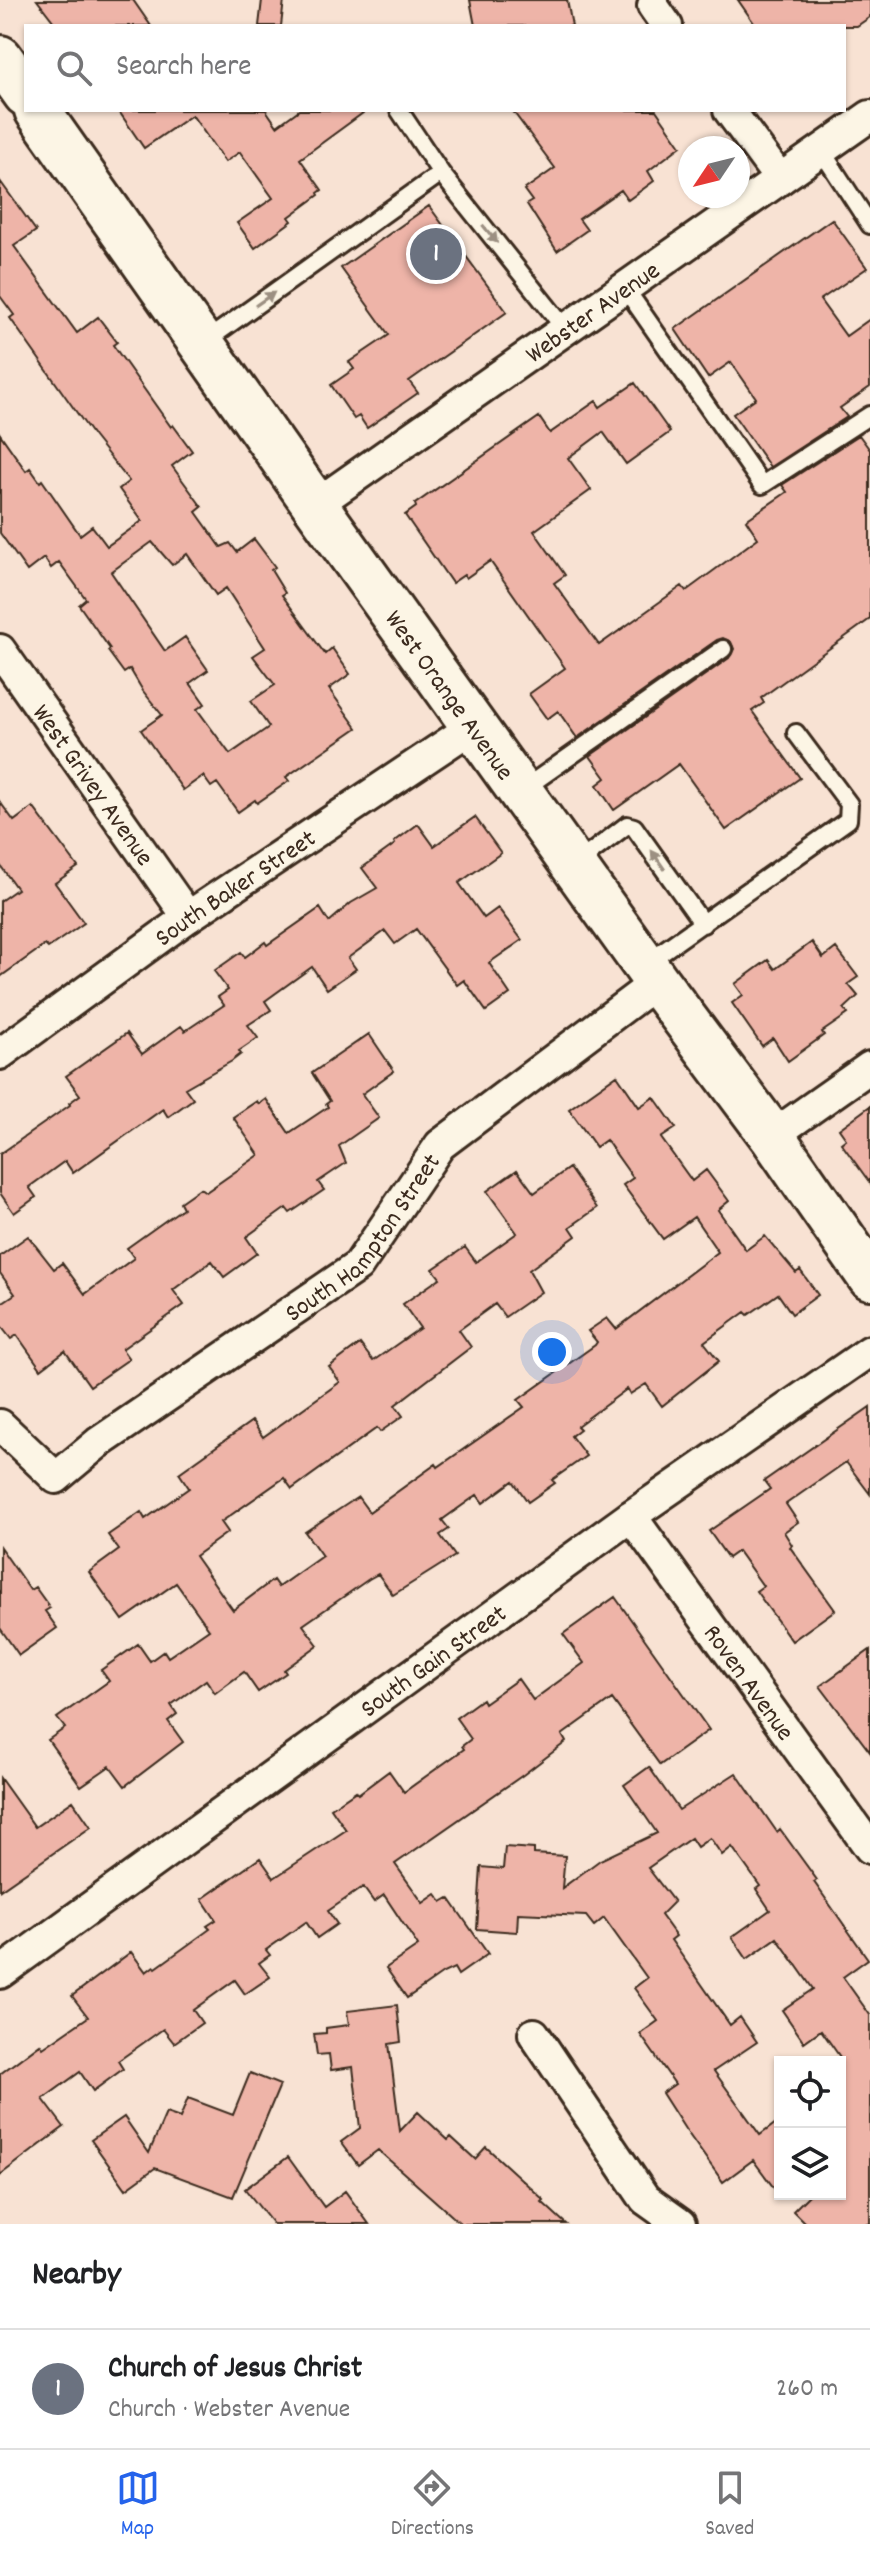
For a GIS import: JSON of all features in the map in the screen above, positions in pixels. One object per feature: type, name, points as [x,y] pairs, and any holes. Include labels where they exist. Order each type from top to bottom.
[{"type":"street","points":[[0,58],[24,91]]},
{"type":"street","name":"West Orange Avenue","points":[[38,112],[315,505],[772,1136],[870,1277]]},
{"type":"street","points":[[730,112],[780,179]]},
{"type":"street","name":"Webster Avenue","points":[[315,505],[870,116]]},
{"type":"street","name":"West Grivey Avenue","points":[[0,650],[188,917]]},
{"type":"street","name":"South Baker Street","points":[[0,1054],[188,917],[474,726]]},
{"type":"street","name":"South Hampton Street","points":[[0,1425],[56,1478],[98,1443],[358,1266],[440,1145],[651,973]]},
{"type":"street","points":[[772,1136],[870,1067]]},
{"type":"street","name":"South Gain Street","points":[[4,1962],[631,1516],[870,1351]]},
{"type":"street","name":"Roven Avenue","points":[[631,1516],[870,1848]]},
{"type":"street","points":[[534,2034],[645,2199],[680,2224]]},
{"type":"lane","points":[[400,112],[441,173],[566,330]]},
{"type":"lane","points":[[821,150],[870,225]]},
{"type":"lane","points":[[201,344],[441,173]]},
{"type":"lane","points":[[625,288],[762,485],[870,415]]},
{"type":"lane","points":[[521,791],[723,649]]},
{"type":"lane","points":[[651,973],[703,924],[848,820],[849,804],[796,733]]},
{"type":"lane","points":[[574,865],[627,825],[634,827],[703,924]]},
{"type":"building","points":[[37,0],[133,0],[150,24],[55,24]]},
{"type":"building","points":[[262,0],[284,0],[281,24],[259,24]]},
{"type":"building","points":[[470,0],[567,0],[572,24],[475,24]]},
{"type":"building","points":[[738,0],[870,0],[870,17],[857,26],[755,24]]},
{"type":"building","points":[[119,112],[267,112],[277,126],[296,112],[364,112],[300,159],[322,190],[289,217],[292,221],[255,248],[237,223],[273,198],[240,152],[225,162],[192,115],[144,148]]},
{"type":"building","points":[[513,112],[657,112],[678,142],[678,148],[648,171],[654,181],[628,200],[621,190],[579,219],[587,230],[557,251],[527,204],[532,201],[524,190],[555,168]]},
{"type":"building","points":[[0,181],[36,231],[14,246],[77,333],[98,317],[117,342],[113,345],[171,427],[173,425],[192,451],[172,466],[202,507],[196,512],[221,547],[230,543],[237,552],[254,539],[275,567],[271,570],[285,593],[282,595],[325,654],[332,648],[350,674],[329,689],[357,728],[286,777],[289,781],[257,803],[255,800],[238,812],[217,783],[211,787],[203,776],[183,790],[141,730],[162,715],[130,669],[124,673],[108,651],[110,649],[79,605],[86,599],[59,562],[51,568],[44,558],[27,571],[0,533],[0,434],[26,471],[30,468],[40,482],[42,480],[80,535],[92,526],[107,546],[142,521],[119,489],[129,481],[10,318],[14,315],[0,296]],"holes":[[[152,542],[172,565],[187,554],[216,595],[226,588],[265,648],[253,656],[275,685],[251,701],[269,727],[230,754],[197,709],[205,704],[190,683],[208,670],[185,637],[165,651],[111,572]]]},
{"type":"building","points":[[429,206],[507,312],[409,381],[418,393],[367,428],[359,416],[354,419],[331,385],[354,369],[349,362],[389,335],[341,268]]},
{"type":"building","points":[[832,219],[867,268],[820,300],[846,336],[870,319],[870,387],[840,408],[847,417],[770,467],[733,414],[756,398],[731,362],[708,378],[675,329]]},
{"type":"building","points":[[635,383],[670,432],[626,464],[603,432],[568,458],[591,490],[534,531],[565,575],[554,583],[599,645],[682,586],[686,591],[758,538],[746,520],[787,492],[782,485],[859,435],[870,450],[870,619],[761,698],[764,703],[752,711],[800,778],[726,830],[679,764],[614,810],[597,785],[606,778],[590,756],[729,658],[734,649],[731,642],[723,638],[717,640],[577,738],[558,711],[547,719],[529,694],[565,668],[490,561],[466,578],[464,575],[452,583],[405,515],[416,507],[415,504],[539,417],[550,433],[596,401],[600,407]]},
{"type":"building","points":[[0,802],[14,821],[33,807],[78,867],[55,883],[84,923],[48,948],[45,945],[0,977],[0,901],[17,889],[0,865]]},
{"type":"building","points":[[475,817],[501,853],[459,883],[484,918],[498,908],[522,940],[489,963],[510,994],[486,1011],[464,980],[457,985],[416,929],[395,944],[385,931],[348,958],[356,969],[327,989],[312,967],[265,1001],[271,1010],[248,1025],[258,1038],[239,1051],[241,1054],[232,1061],[185,1088],[193,1099],[168,1117],[163,1109],[73,1173],[65,1161],[29,1187],[36,1197],[14,1213],[0,1193],[0,1154],[80,1095],[66,1076],[127,1033],[142,1054],[181,1026],[185,1031],[224,1005],[218,997],[228,990],[214,971],[241,952],[245,957],[265,942],[267,945],[320,908],[329,922],[351,903],[377,888],[362,868],[418,824],[434,846]]},
{"type":"building","points":[[812,942],[823,958],[836,948],[858,977],[848,984],[858,996],[844,1009],[848,1014],[788,1061],[773,1038],[762,1046],[732,1003],[743,995],[735,984],[768,960],[775,969]]},
{"type":"building","points":[[369,1034],[394,1071],[362,1094],[379,1118],[339,1146],[346,1163],[318,1182],[324,1190],[290,1213],[286,1208],[246,1237],[257,1253],[224,1277],[212,1261],[173,1290],[184,1305],[122,1349],[129,1359],[90,1386],[65,1351],[41,1369],[17,1335],[11,1339],[0,1325],[0,1304],[15,1294],[0,1273],[0,1256],[28,1236],[54,1269],[62,1263],[85,1294],[134,1258],[127,1248],[183,1208],[180,1202],[200,1188],[206,1192],[259,1155],[233,1117],[257,1101],[259,1104],[266,1099],[289,1133],[328,1107],[326,1104],[330,1101],[312,1073]]},
{"type":"building","points":[[617,1075],[639,1107],[654,1097],[676,1128],[661,1138],[692,1181],[706,1170],[729,1201],[718,1210],[746,1250],[765,1236],[796,1273],[800,1270],[818,1295],[792,1314],[778,1294],[748,1315],[745,1312],[704,1342],[719,1361],[662,1406],[646,1384],[630,1394],[627,1389],[577,1426],[580,1429],[571,1436],[586,1456],[552,1480],[555,1483],[528,1502],[513,1481],[483,1503],[477,1495],[442,1520],[449,1529],[440,1535],[455,1556],[393,1595],[378,1574],[369,1579],[303,1625],[318,1645],[284,1670],[286,1673],[258,1692],[244,1672],[215,1693],[206,1680],[171,1705],[177,1714],[168,1721],[183,1742],[125,1786],[110,1766],[81,1786],[48,1740],[65,1728],[57,1718],[109,1681],[101,1670],[138,1644],[150,1661],[164,1651],[168,1657],[209,1629],[176,1583],[123,1620],[89,1572],[119,1550],[108,1535],[141,1512],[145,1519],[189,1488],[179,1473],[252,1421],[263,1437],[340,1382],[329,1367],[360,1344],[373,1361],[420,1328],[403,1304],[440,1278],[433,1269],[465,1247],[476,1262],[517,1233],[487,1191],[517,1170],[534,1193],[569,1168],[597,1208],[570,1227],[576,1236],[529,1270],[541,1292],[505,1317],[495,1304],[459,1330],[471,1347],[395,1405],[403,1416],[380,1432],[377,1428],[292,1489],[284,1478],[221,1522],[228,1532],[195,1556],[233,1610],[273,1580],[278,1587],[322,1556],[305,1532],[358,1497],[369,1512],[436,1464],[438,1467],[524,1407],[518,1400],[595,1345],[597,1342],[588,1331],[607,1318],[616,1329],[718,1252],[694,1217],[663,1239],[623,1185],[633,1178],[606,1140],[596,1147],[569,1109]]},
{"type":"building","points":[[870,1106],[870,1183],[841,1143],[846,1139],[839,1129]]},
{"type":"building","points":[[870,1407],[870,1494],[846,1462],[786,1504],[798,1522],[784,1532],[792,1545],[790,1547],[835,1610],[792,1641],[756,1591],[763,1586],[738,1551],[728,1558],[709,1531],[770,1489],[764,1481]]},
{"type":"building","points":[[0,1547],[30,1590],[35,1587],[50,1608],[45,1611],[57,1628],[19,1655],[0,1628]]},
{"type":"building","points":[[615,1597],[709,1730],[660,1765],[612,1699],[562,1735],[566,1742],[523,1775],[395,1864],[423,1903],[436,1894],[442,1902],[449,1898],[488,1954],[458,1975],[454,1968],[443,1973],[407,1998],[386,1968],[418,1946],[384,1895],[374,1902],[363,1887],[328,1911],[337,1924],[317,1938],[306,1922],[266,1950],[270,1955],[259,1963],[270,1977],[245,1994],[235,1980],[193,2010],[202,2023],[174,2043],[163,2029],[118,2061],[123,2069],[93,2091],[80,2072],[43,2099],[64,2127],[0,2175],[0,2074],[40,2044],[43,2048],[88,2017],[72,1996],[131,1952],[146,1972],[154,1966],[156,1968],[210,1929],[207,1926],[216,1920],[202,1899],[260,1858],[274,1878],[346,1830],[331,1808],[356,1791],[358,1794],[389,1771],[404,1792],[464,1749],[462,1746],[471,1739],[456,1718],[482,1699],[484,1703],[518,1679],[533,1700],[584,1663],[563,1634]]},
{"type":"building","points":[[870,1650],[870,1752],[820,1686]]},
{"type":"building","points":[[649,1767],[679,1810],[736,1773],[777,1832],[780,1829],[817,1880],[814,1882],[868,1959],[843,1977],[870,2015],[870,2224],[806,2224],[793,2211],[804,2200],[846,2200],[846,2056],[839,2056],[821,2030],[804,2042],[782,2010],[813,1989],[777,1938],[747,1959],[732,1937],[770,1910],[756,1889],[760,1886],[732,1847],[722,1855],[710,1838],[697,1847],[691,1838],[648,1868],[674,1902],[661,1915],[676,1936],[671,1940],[730,2025],[740,2017],[757,2042],[714,2071],[760,2135],[774,2124],[774,2188],[753,2160],[723,2182],[662,2093],[675,2084],[640,2034],[658,2021],[634,1988],[647,1978],[604,1918],[594,1926],[586,1916],[518,1913],[517,1932],[477,1929],[481,1867],[503,1869],[505,1847],[534,1849],[534,1854],[565,1856],[562,1888],[600,1860],[657,1833],[624,1785]]},
{"type":"building","points":[[0,1778],[35,1827],[73,1801],[91,1827],[0,1890]]},
{"type":"building","points":[[397,2005],[401,2042],[389,2044],[400,2131],[418,2112],[448,2140],[451,2137],[475,2159],[486,2147],[566,2224],[461,2224],[378,2150],[358,2165],[341,2142],[360,2128],[353,2067],[331,2070],[329,2054],[317,2055],[314,2034],[326,2033],[326,2028],[349,2025],[347,2011]]},
{"type":"building","points":[[250,2073],[280,2085],[233,2197],[155,2168],[126,2189],[91,2140],[124,2117],[149,2153],[166,2113],[180,2118],[188,2098],[233,2115]]},
{"type":"building","points":[[288,2157],[324,2207],[345,2191],[369,2224],[273,2224],[245,2189]]},
{"type":"place","name":"Church of Jesus Christ","points":[[436,254]]}]
